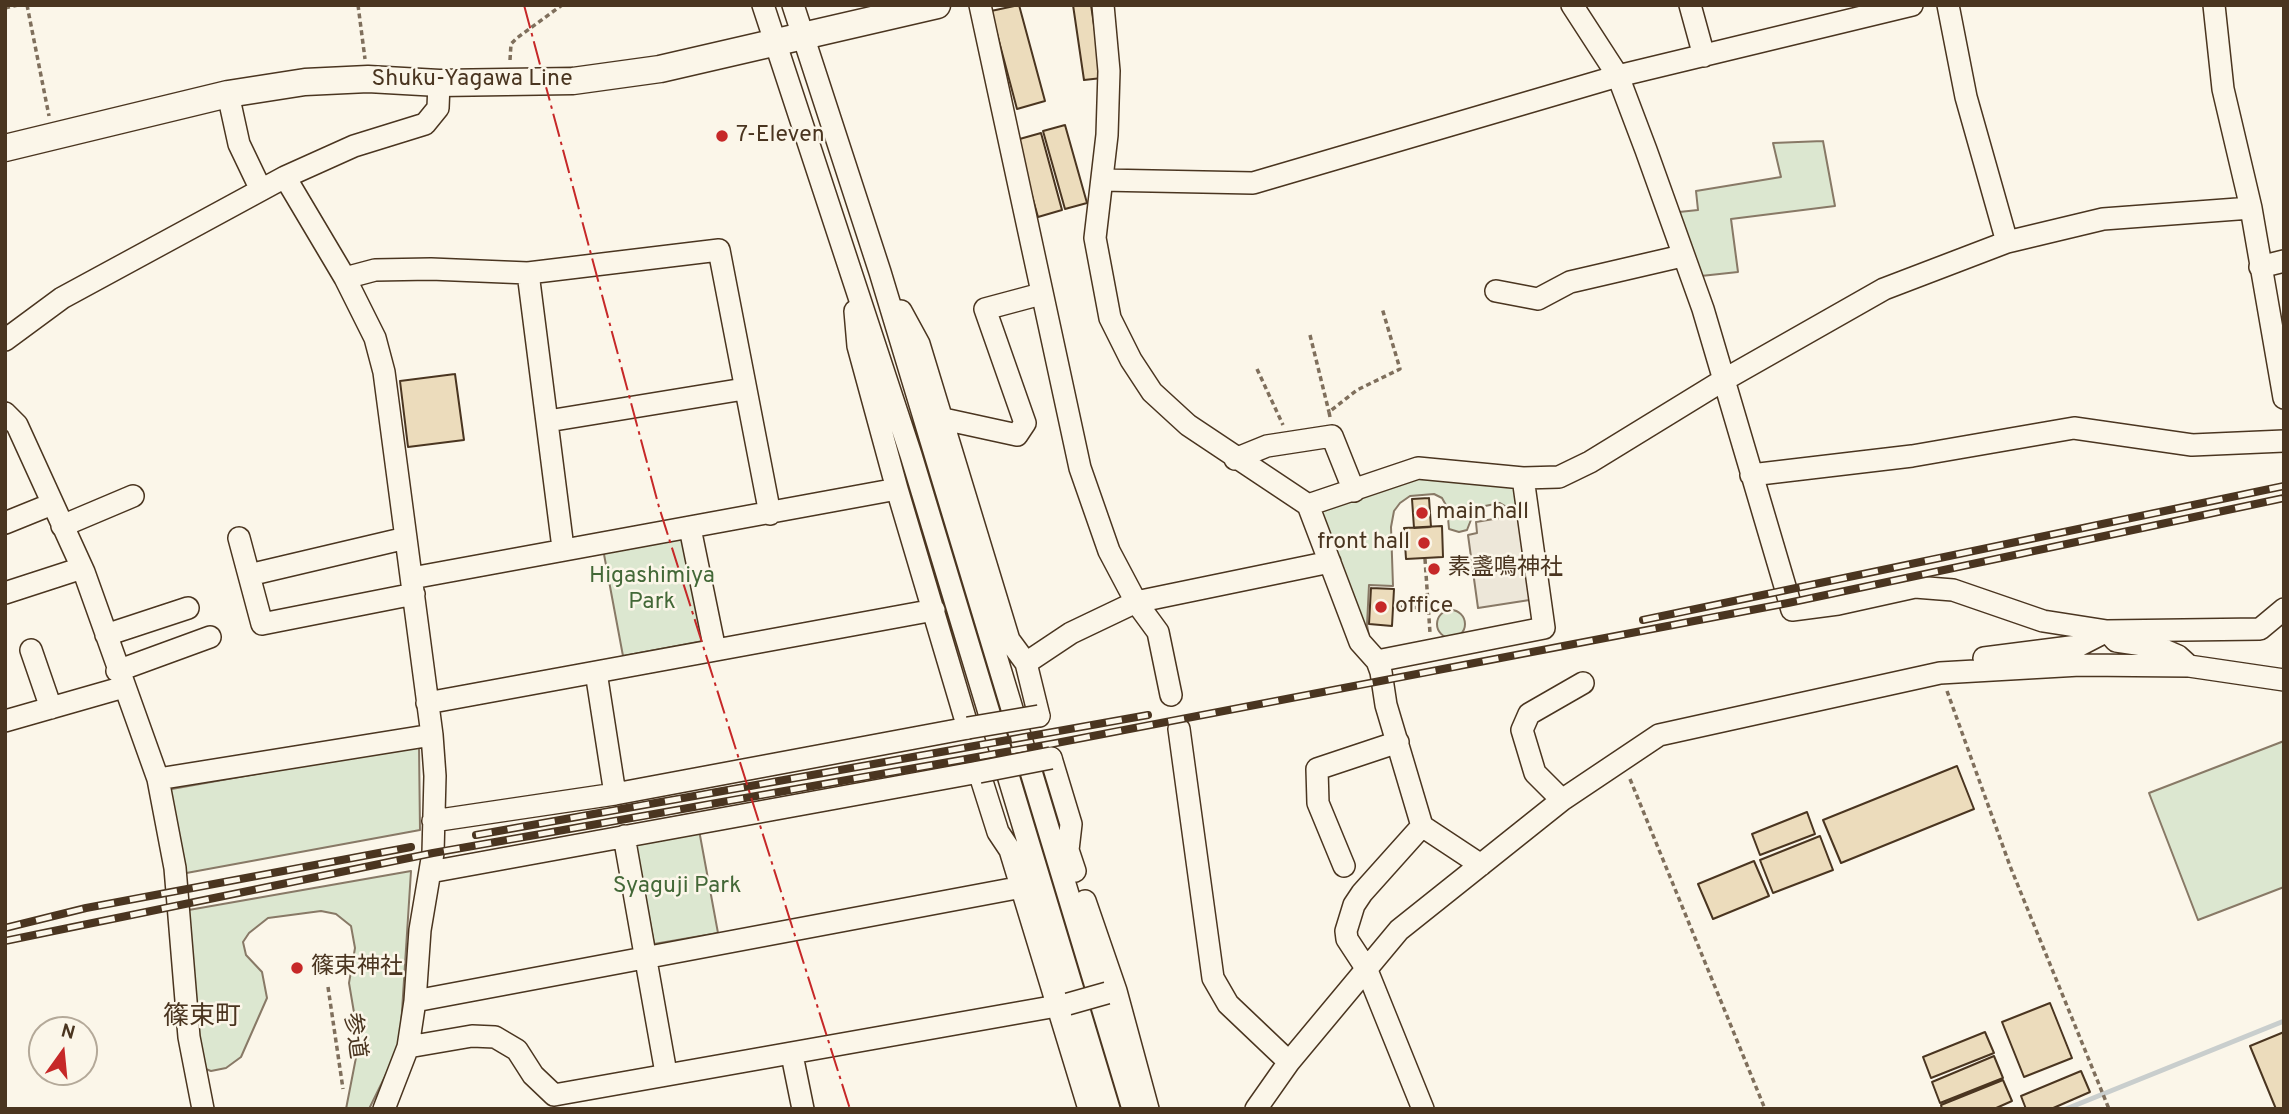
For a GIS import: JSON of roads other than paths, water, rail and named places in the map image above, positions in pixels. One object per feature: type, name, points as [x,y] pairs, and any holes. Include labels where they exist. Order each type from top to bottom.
[{"type":"main road","name":"Shuku-Yagawa Line","points":[[5,148],[228,94],[305,82],[368,79],[439,83],[590,80],[660,69],[802,35],[868,12],[937,5]]},
{"type":"street","points":[[763,5],[911,455],[1109,1109]]},
{"type":"street","points":[[793,5],[880,272],[1133,1109]]},
{"type":"street","points":[[980,5],[1080,468],[1109,551],[1136,602],[1158,632],[1171,695]]},
{"type":"street","points":[[1103,5],[1109,71],[1102,180],[1095,238],[1110,318],[1131,360],[1152,392],[1188,425],[1308,506],[1360,642],[1377,661],[1422,826],[1481,865]]},
{"type":"street","points":[[1572,5],[1618,76],[1703,309],[1721,381],[1791,610],[1838,604],[1915,587],[1952,590],[2043,621],[2107,631],[2260,629],[2284,609]]},
{"type":"street","points":[[1690,5],[1704,55]]},
{"type":"street","points":[[1102,180],[1253,183],[1618,76],[1912,5]]},
{"type":"street","points":[[1948,5],[1966,97],[2007,242]]},
{"type":"street","points":[[2214,5],[2223,89],[2251,208],[2284,398]]},
{"type":"street","points":[[5,340],[62,298],[285,177],[354,146],[425,124],[438,108],[439,83]]},
{"type":"street","points":[[228,94],[239,144],[261,190]]},
{"type":"street","points":[[285,177],[345,278],[375,338],[384,372],[432,735],[435,776],[430,872],[420,930],[415,1001],[408,1047],[384,1109]]},
{"type":"street","points":[[1308,506],[1418,468],[1523,478],[1559,477],[1574,471],[1721,381],[1884,289],[2007,242],[2103,219],[2251,208]]},
{"type":"street","points":[[345,278],[375,270],[528,273],[719,250],[770,514]]},
{"type":"street","points":[[1496,291],[1538,299],[1570,282],[1682,256]]},
{"type":"street","points":[[2260,267],[2284,261]]},
{"type":"street","points":[[433,821],[615,794],[1039,716],[1026,663],[1009,639],[939,418],[919,344],[880,272]]},
{"type":"street","points":[[528,273],[563,548]]},
{"type":"street","points":[[852,276],[858,346],[968,728]]},
{"type":"street","points":[[939,418],[1017,435],[1025,423],[985,309],[1041,294]]},
{"type":"street","points":[[548,421],[744,389]]},
{"type":"street","points":[[5,413],[17,425],[82,568],[158,779],[174,869],[189,1037],[203,1109]]},
{"type":"street","points":[[1751,475],[1912,457],[2074,428],[2192,445],[2284,441]]},
{"type":"street","points":[[1235,459],[1267,446],[1332,436],[1354,491]]},
{"type":"street","points":[[1377,661],[1544,628],[1523,478]]},
{"type":"street","points":[[239,538],[262,624],[563,548],[770,514],[897,489]]},
{"type":"street","points":[[62,526],[133,496]]},
{"type":"street","points":[[5,523],[52,504]]},
{"type":"street","points":[[690,528],[715,650]]},
{"type":"street","points":[[249,575],[407,538]]},
{"type":"street","points":[[1026,663],[1071,633],[1136,602],[1330,562]]},
{"type":"street","points":[[5,593],[82,568]]},
{"type":"street","points":[[106,635],[188,608]]},
{"type":"street","points":[[427,703],[934,610]]},
{"type":"street","points":[[2107,631],[2116,641],[2157,647],[2178,656],[2189,666]]},
{"type":"street","points":[[1940,673],[1951,666],[1995,656],[2078,646],[2107,631]]},
{"type":"street","points":[[5,721],[51,708],[210,637]]},
{"type":"street","points":[[31,650],[51,708]]},
{"type":"street","points":[[1256,1109],[1289,1062],[1399,930],[1562,800],[1621,757],[1659,734],[1940,673],[2080,665],[2189,666],[2284,680]]},
{"type":"street","points":[[596,672],[615,794]]},
{"type":"street","points":[[1562,800],[1535,773],[1522,730],[1530,714],[1583,684]]},
{"type":"street","points":[[1179,729],[1213,978],[1228,1004],[1289,1062]]},
{"type":"street","points":[[158,779],[432,735]]},
{"type":"street","points":[[1343,866],[1318,803],[1317,769],[1398,742]]},
{"type":"street","points":[[430,872],[1051,758],[1071,824],[1068,850],[1149,1109]]},
{"type":"street","points":[[979,772],[1062,1006],[1089,1109]]},
{"type":"street","points":[[1422,826],[1362,893],[1350,916],[1347,939],[1366,968],[1423,1109]]},
{"type":"street","points":[[624,836],[666,1073]]},
{"type":"street","points":[[415,1001],[1021,887]]},
{"type":"street","points":[[408,1047],[472,1036],[495,1037],[517,1050],[552,1102],[666,1073],[792,1055],[1062,1006],[1112,992]]},
{"type":"street","points":[[792,1055],[803,1109]]},
{"type":"waterway","points":[[2066,1109],[2284,1021]]},
{"type":"railway","points":[[1643,620],[2284,486]]},
{"type":"railway","points":[[5,941],[433,853],[1051,744],[1788,603],[2284,498]]},
{"type":"railway","points":[[476,835],[1148,715]]},
{"type":"railway","points":[[5,928],[86,908],[411,847]]},
{"type":"place","name":"7-Eleven","points":[[722,136]]},
{"type":"place","name":"main hall","points":[[1422,513]]},
{"type":"place","name":"front hall","points":[[1424,543]]},
{"type":"place","name":"素盞鳴神社","points":[[1434,569]]},
{"type":"place","name":"office","points":[[1381,607]]},
{"type":"place","name":"篠束神社","points":[[297,968]]},
{"type":"district","name":"篠束町","points":[[202,1019]]},
{"type":"park label","name":"Higashimiya Park","points":[[652,590]]},
{"type":"park label","name":"Syaguji Park","points":[[677,887]]}]
